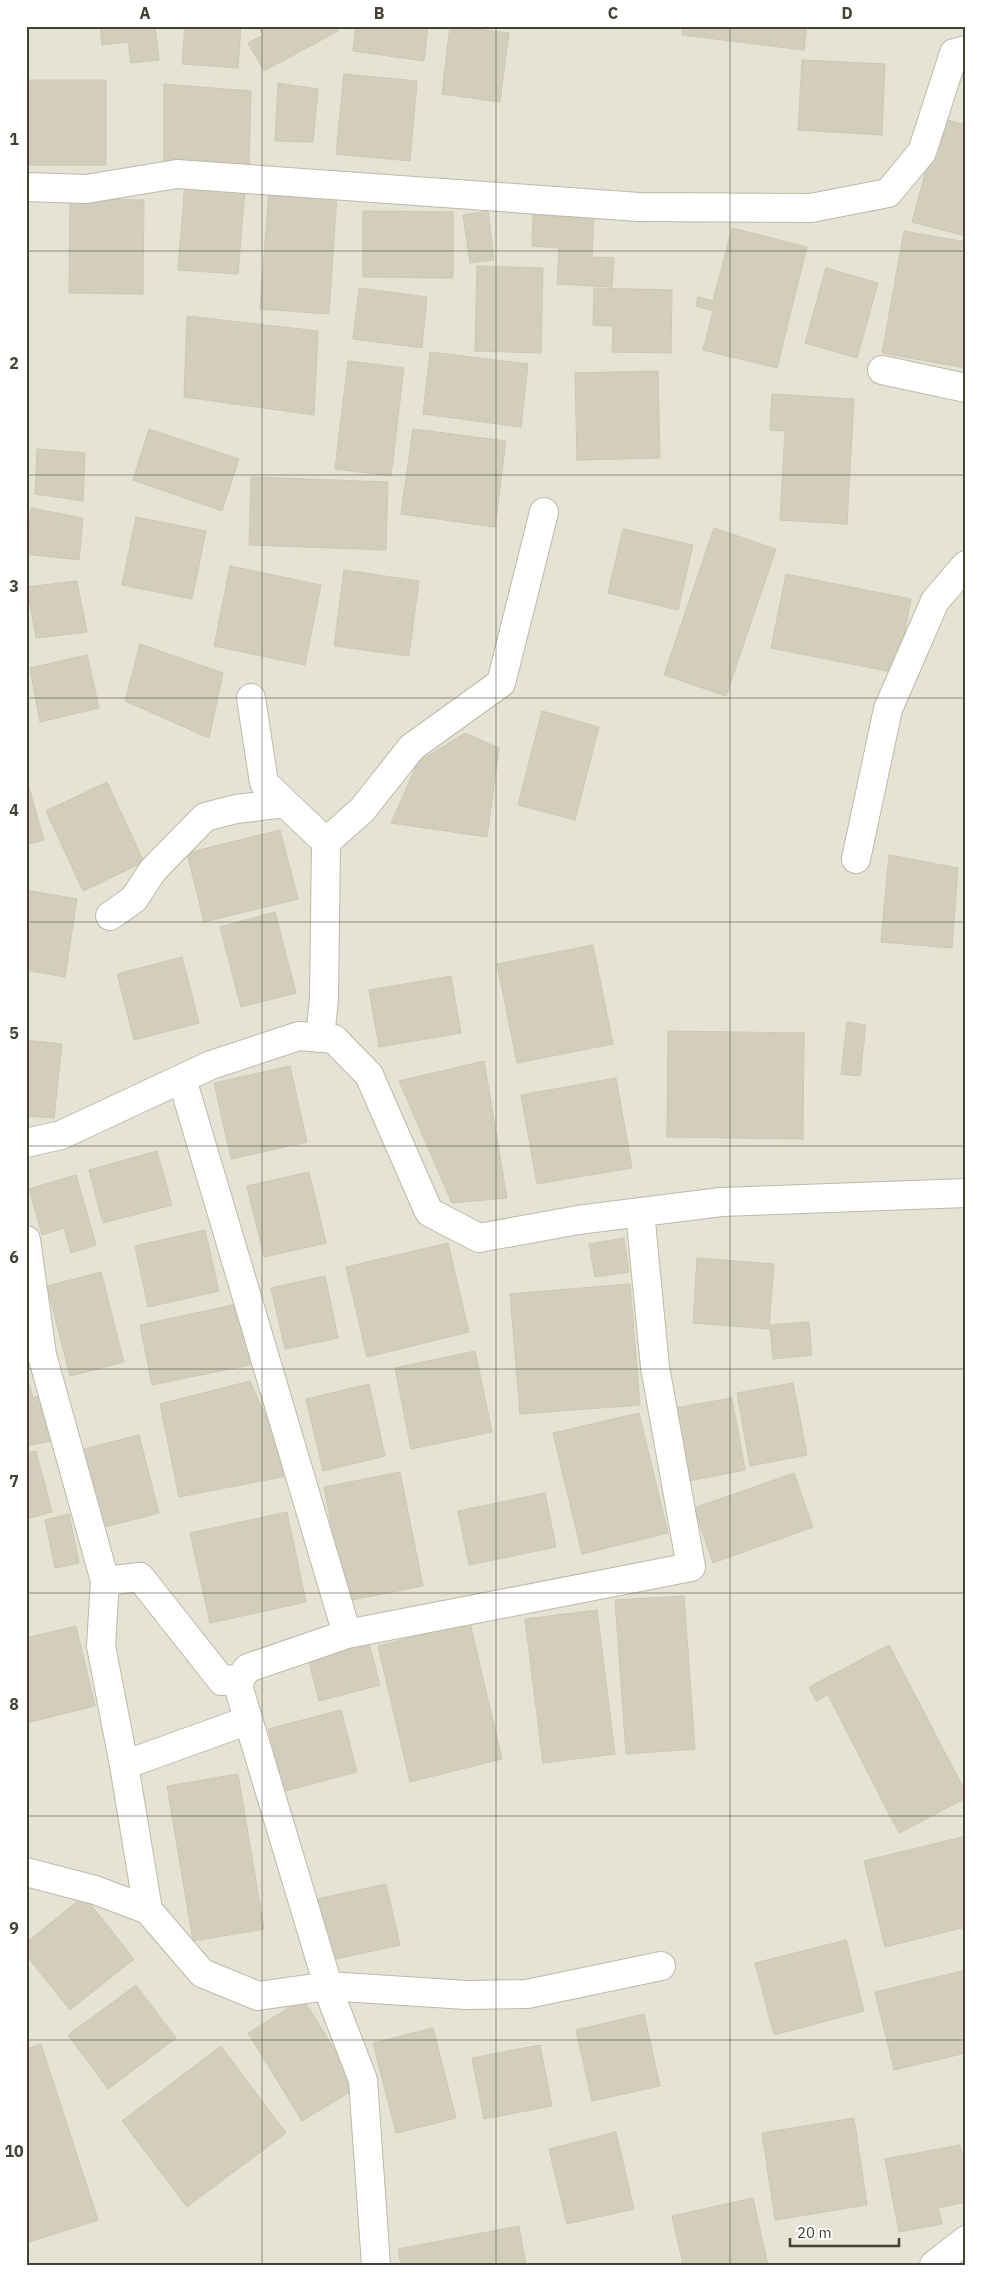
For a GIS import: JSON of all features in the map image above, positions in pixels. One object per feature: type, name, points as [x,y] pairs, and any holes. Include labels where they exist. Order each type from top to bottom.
[{"type":"street","points":[[26,187],[86,189],[177,174],[638,206],[811,208],[888,193],[922,152],[954,53],[966,50]]},
{"type":"street","points":[[882,370],[966,388]]},
{"type":"street","points":[[326,842],[362,810],[412,748],[501,683],[544,512]]},
{"type":"street","points":[[856,859],[888,709],[935,601],[966,565]]},
{"type":"street","points":[[251,698],[264,783],[326,842],[324,999],[320,1038]]},
{"type":"street","points":[[110,916],[134,899],[153,870],[206,817],[236,809],[286,803]]},
{"type":"street","points":[[26,1143],[60,1135],[210,1065],[299,1036],[334,1039],[369,1075],[429,1212],[479,1238],[578,1220],[721,1202],[966,1193]]},
{"type":"street","points":[[182,1079],[347,1634]]},
{"type":"street","points":[[376,2265],[363,2080],[328,1986],[239,1689],[240,1678],[248,1668],[347,1634],[691,1567],[655,1367],[640,1212]]},
{"type":"street","points":[[26,1240],[42,1355],[105,1581],[101,1646],[124,1765],[148,1910]]},
{"type":"street","points":[[105,1581],[140,1577],[222,1681],[240,1678]]},
{"type":"street","points":[[124,1765],[249,1720]]},
{"type":"street","points":[[26,1872],[95,1890],[148,1910],[202,1973],[258,1996],[328,1986],[466,1995],[527,1994],[661,1966]]},
{"type":"street","points":[[934,2265],[966,2240]]},
{"type":"shaded area","points":[[26,26],[966,26],[966,2265],[26,2265]]},
{"type":"building","points":[[100,26],[155,26],[159,60],[131,63],[128,42],[102,45]]},
{"type":"building","points":[[185,26],[241,26],[238,68],[182,64]]},
{"type":"building","points":[[258,26],[336,26],[338,31],[264,71],[248,43],[263,35]]},
{"type":"building","points":[[356,26],[428,26],[424,61],[353,51]]},
{"type":"building","points":[[450,26],[509,33],[500,102],[442,94]]},
{"type":"building","points":[[683,26],[807,26],[804,50],[682,35]]},
{"type":"building","points":[[802,60],[885,64],[882,135],[798,130]]},
{"type":"building","points":[[344,74],[417,81],[410,161],[336,154]]},
{"type":"building","points":[[29,80],[106,80],[106,165],[29,165]]},
{"type":"building","points":[[278,83],[318,89],[313,142],[275,141]]},
{"type":"building","points":[[164,84],[251,91],[249,170],[164,164]]},
{"type":"building","points":[[940,118],[966,125],[966,236],[912,222]]},
{"type":"building","points":[[185,183],[245,188],[238,274],[178,270]]},
{"type":"building","points":[[269,190],[337,195],[329,314],[260,309]]},
{"type":"building","points":[[70,199],[144,200],[143,294],[69,293]]},
{"type":"building","points":[[363,211],[453,212],[453,278],[363,277]]},
{"type":"building","points":[[488,211],[494,260],[470,263],[463,215]]},
{"type":"building","points":[[533,215],[594,218],[592,257],[614,258],[612,287],[557,284],[559,248],[532,246]]},
{"type":"building","points":[[732,228],[807,247],[777,368],[703,350],[713,311],[696,306],[698,297],[713,301]]},
{"type":"building","points":[[904,231],[966,242],[966,368],[882,353]]},
{"type":"building","points":[[477,266],[543,268],[541,353],[475,351]]},
{"type":"building","points":[[826,268],[878,283],[857,358],[805,343]]},
{"type":"building","points":[[359,288],[427,297],[422,348],[353,339]]},
{"type":"building","points":[[594,288],[672,290],[671,353],[612,352],[613,326],[593,325]]},
{"type":"building","points":[[187,316],[318,331],[314,415],[184,397]]},
{"type":"building","points":[[430,352],[528,364],[521,427],[423,414]]},
{"type":"building","points":[[348,361],[404,368],[391,476],[335,469]]},
{"type":"building","points":[[658,371],[660,458],[577,460],[575,373]]},
{"type":"building","points":[[772,394],[854,399],[847,524],[780,520],[785,431],[770,430]]},
{"type":"building","points":[[149,429],[239,459],[222,511],[133,480]]},
{"type":"building","points":[[413,429],[506,441],[495,527],[401,514]]},
{"type":"building","points":[[37,449],[85,453],[83,501],[35,494]]},
{"type":"building","points":[[251,477],[388,482],[386,550],[249,545]]},
{"type":"building","points":[[31,508],[83,518],[79,560],[26,554]]},
{"type":"building","points":[[136,517],[206,531],[192,599],[122,585]]},
{"type":"building","points":[[714,528],[776,549],[726,696],[664,675]]},
{"type":"building","points":[[623,529],[693,545],[678,610],[608,593]]},
{"type":"building","points":[[230,566],[321,585],[305,665],[214,646]]},
{"type":"building","points":[[344,570],[419,581],[409,656],[334,646]]},
{"type":"building","points":[[786,574],[911,599],[897,673],[771,648]]},
{"type":"building","points":[[77,581],[87,632],[36,638],[27,587]]},
{"type":"building","points":[[140,644],[223,673],[209,738],[125,701]]},
{"type":"building","points":[[87,655],[99,708],[40,722],[30,668]]},
{"type":"building","points":[[542,711],[599,727],[575,820],[518,805]]},
{"type":"building","points":[[465,733],[499,748],[487,837],[391,823],[418,762]]},
{"type":"building","points":[[26,777],[44,840],[26,845]]},
{"type":"building","points":[[107,782],[144,862],[83,891],[46,811]]},
{"type":"building","points":[[280,830],[298,899],[204,922],[187,853]]},
{"type":"building","points":[[889,855],[958,868],[952,948],[881,942]]},
{"type":"building","points":[[26,890],[77,899],[65,977],[26,970]]},
{"type":"building","points":[[275,912],[296,993],[241,1007],[220,927]]},
{"type":"building","points":[[593,945],[613,1044],[517,1063],[497,964]]},
{"type":"building","points":[[182,957],[199,1023],[134,1040],[117,974]]},
{"type":"building","points":[[451,976],[461,1033],[379,1047],[369,990]]},
{"type":"building","points":[[847,1022],[866,1025],[860,1076],[841,1074]]},
{"type":"building","points":[[668,1031],[804,1033],[803,1139],[667,1137]]},
{"type":"building","points":[[26,1040],[62,1044],[54,1118],[26,1116]]},
{"type":"building","points":[[484,1061],[507,1198],[452,1203],[399,1081]]},
{"type":"building","points":[[290,1066],[307,1142],[231,1159],[214,1083]]},
{"type":"building","points":[[616,1078],[632,1168],[537,1184],[521,1095]]},
{"type":"building","points":[[157,1151],[172,1205],[103,1223],[89,1170]]},
{"type":"building","points":[[309,1172],[326,1243],[264,1257],[247,1186]]},
{"type":"building","points":[[76,1175],[96,1245],[71,1253],[64,1228],[42,1235],[29,1189]]},
{"type":"building","points":[[205,1230],[219,1291],[148,1307],[135,1246]]},
{"type":"building","points":[[624,1238],[629,1272],[595,1277],[589,1244]]},
{"type":"building","points":[[448,1243],[469,1332],[367,1357],[346,1267]]},
{"type":"building","points":[[697,1258],[774,1264],[769,1329],[693,1323]]},
{"type":"building","points":[[101,1272],[124,1362],[70,1376],[47,1286]]},
{"type":"building","points":[[325,1276],[338,1338],[285,1349],[271,1288]]},
{"type":"building","points":[[630,1284],[640,1405],[520,1414],[510,1294]]},
{"type":"building","points":[[247,1302],[259,1363],[152,1385],[140,1325]]},
{"type":"building","points":[[809,1322],[812,1355],[773,1359],[770,1325]]},
{"type":"building","points":[[475,1351],[492,1432],[411,1449],[395,1368]]},
{"type":"building","points":[[26,1379],[28,1379],[33,1398],[45,1395],[55,1440],[26,1446]]},
{"type":"building","points":[[250,1381],[292,1475],[179,1497],[160,1404]]},
{"type":"building","points":[[793,1383],[807,1455],[750,1466],[737,1393]]},
{"type":"building","points":[[369,1384],[385,1456],[323,1471],[306,1399]]},
{"type":"building","points":[[732,1398],[745,1470],[689,1481],[675,1408]]},
{"type":"building","points":[[639,1413],[668,1533],[582,1554],[553,1433]]},
{"type":"building","points":[[139,1435],[159,1513],[101,1528],[81,1450]]},
{"type":"building","points":[[36,1451],[52,1512],[26,1519],[26,1453]]},
{"type":"building","points":[[400,1472],[423,1586],[346,1601],[324,1487]]},
{"type":"building","points":[[794,1473],[813,1527],[713,1563],[694,1508]]},
{"type":"building","points":[[545,1493],[556,1547],[469,1565],[458,1511]]},
{"type":"building","points":[[287,1512],[306,1602],[210,1623],[190,1533]]},
{"type":"building","points":[[69,1514],[79,1563],[55,1568],[45,1520]]},
{"type":"building","points":[[684,1596],[695,1749],[626,1754],[615,1600]]},
{"type":"building","points":[[597,1610],[615,1754],[543,1763],[525,1619]]},
{"type":"building","points":[[470,1623],[502,1759],[410,1782],[378,1646]]},
{"type":"building","points":[[76,1626],[95,1706],[26,1723],[26,1638]]},
{"type":"building","points":[[368,1639],[380,1685],[319,1701],[307,1654]]},
{"type":"building","points":[[889,1645],[966,1793],[966,1798],[899,1833],[828,1695],[816,1701],[809,1687]]},
{"type":"building","points":[[341,1710],[357,1772],[285,1791],[268,1729]]},
{"type":"building","points":[[238,1774],[264,1929],[193,1941],[167,1786]]},
{"type":"building","points":[[966,1836],[966,1927],[885,1947],[864,1861]]},
{"type":"building","points":[[386,1884],[400,1945],[331,1960],[317,1899]]},
{"type":"building","points":[[84,1896],[134,1959],[70,2010],[26,1955],[26,1943]]},
{"type":"building","points":[[846,1940],[864,2011],[774,2035],[755,1963]]},
{"type":"building","points":[[966,1970],[966,2053],[894,2070],[875,1992]]},
{"type":"building","points":[[136,1985],[176,2038],[108,2089],[68,2035]]},
{"type":"building","points":[[303,1999],[358,2087],[302,2121],[248,2033]]},
{"type":"building","points":[[644,2014],[660,2086],[592,2101],[576,2030]]},
{"type":"building","points":[[433,2028],[456,2118],[396,2133],[373,2043]]},
{"type":"building","points":[[41,2044],[98,2220],[26,2243],[26,2049]]},
{"type":"building","points":[[540,2045],[552,2106],[484,2119],[472,2058]]},
{"type":"building","points":[[221,2046],[286,2133],[187,2207],[122,2121]]},
{"type":"building","points":[[854,2118],[867,2205],[775,2220],[762,2133]]},
{"type":"building","points":[[616,2132],[634,2209],[567,2224],[549,2149]]},
{"type":"building","points":[[960,2145],[966,2175],[966,2202],[938,2208],[942,2224],[899,2232],[885,2159]]},
{"type":"building","points":[[753,2198],[768,2265],[683,2265],[672,2216]]},
{"type":"building","points":[[519,2226],[526,2265],[401,2265],[398,2249]]}]
